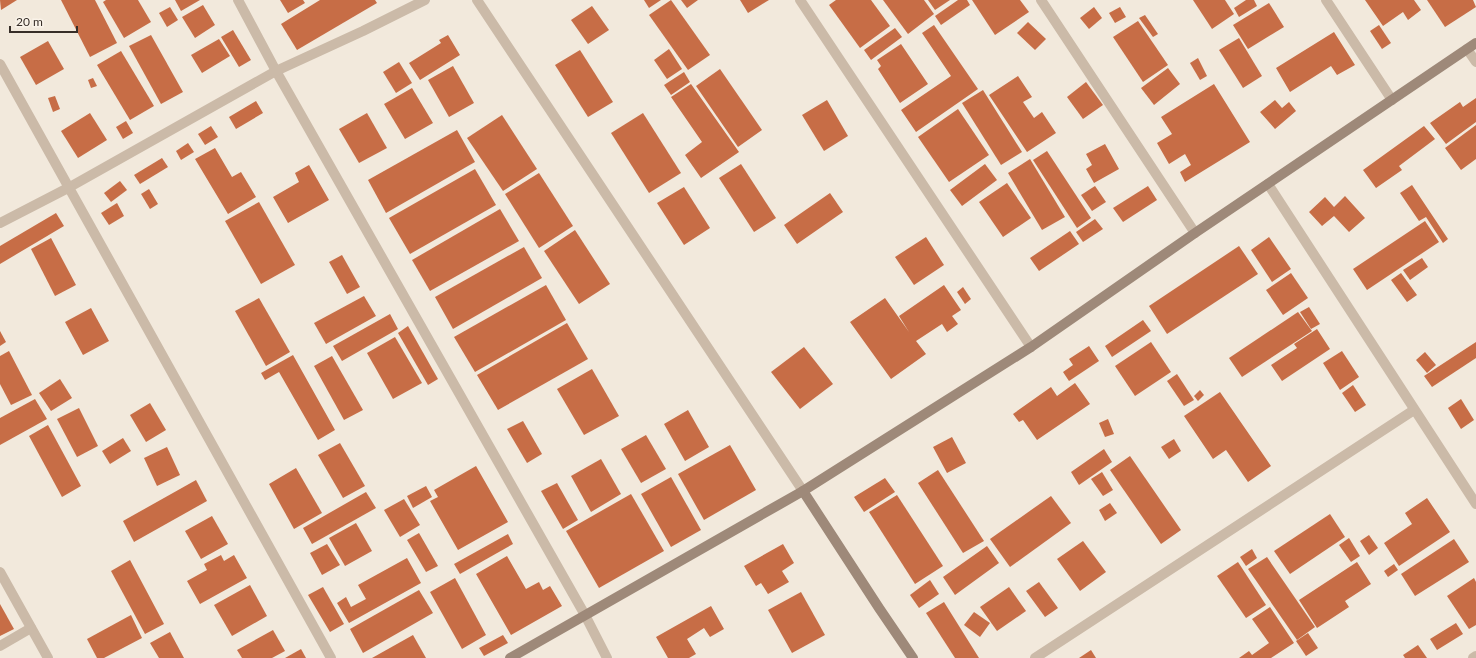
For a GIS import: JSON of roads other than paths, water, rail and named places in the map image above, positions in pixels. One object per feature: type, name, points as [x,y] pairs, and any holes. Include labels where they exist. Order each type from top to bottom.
[{"type":"street","points":[[238,0],[276,71],[608,658]]},
{"type":"street","points":[[0,223],[68,188],[276,71],[363,31],[425,0]]},
{"type":"street","points":[[478,0],[803,491],[878,608],[913,658]]},
{"type":"street","points":[[800,0],[1031,348]]},
{"type":"street","points":[[1041,0],[1195,233]]},
{"type":"street","points":[[1326,0],[1392,100]]},
{"type":"street","points":[[510,658],[803,491],[1031,348],[1195,233],[1472,46],[1476,62]]},
{"type":"street","points":[[0,64],[330,658]]},
{"type":"street","points":[[1268,184],[1476,504]]},
{"type":"street","points":[[1035,658],[1414,410]]},
{"type":"street","points":[[0,572],[48,658]]},
{"type":"street","points":[[0,646],[31,628]]}]
